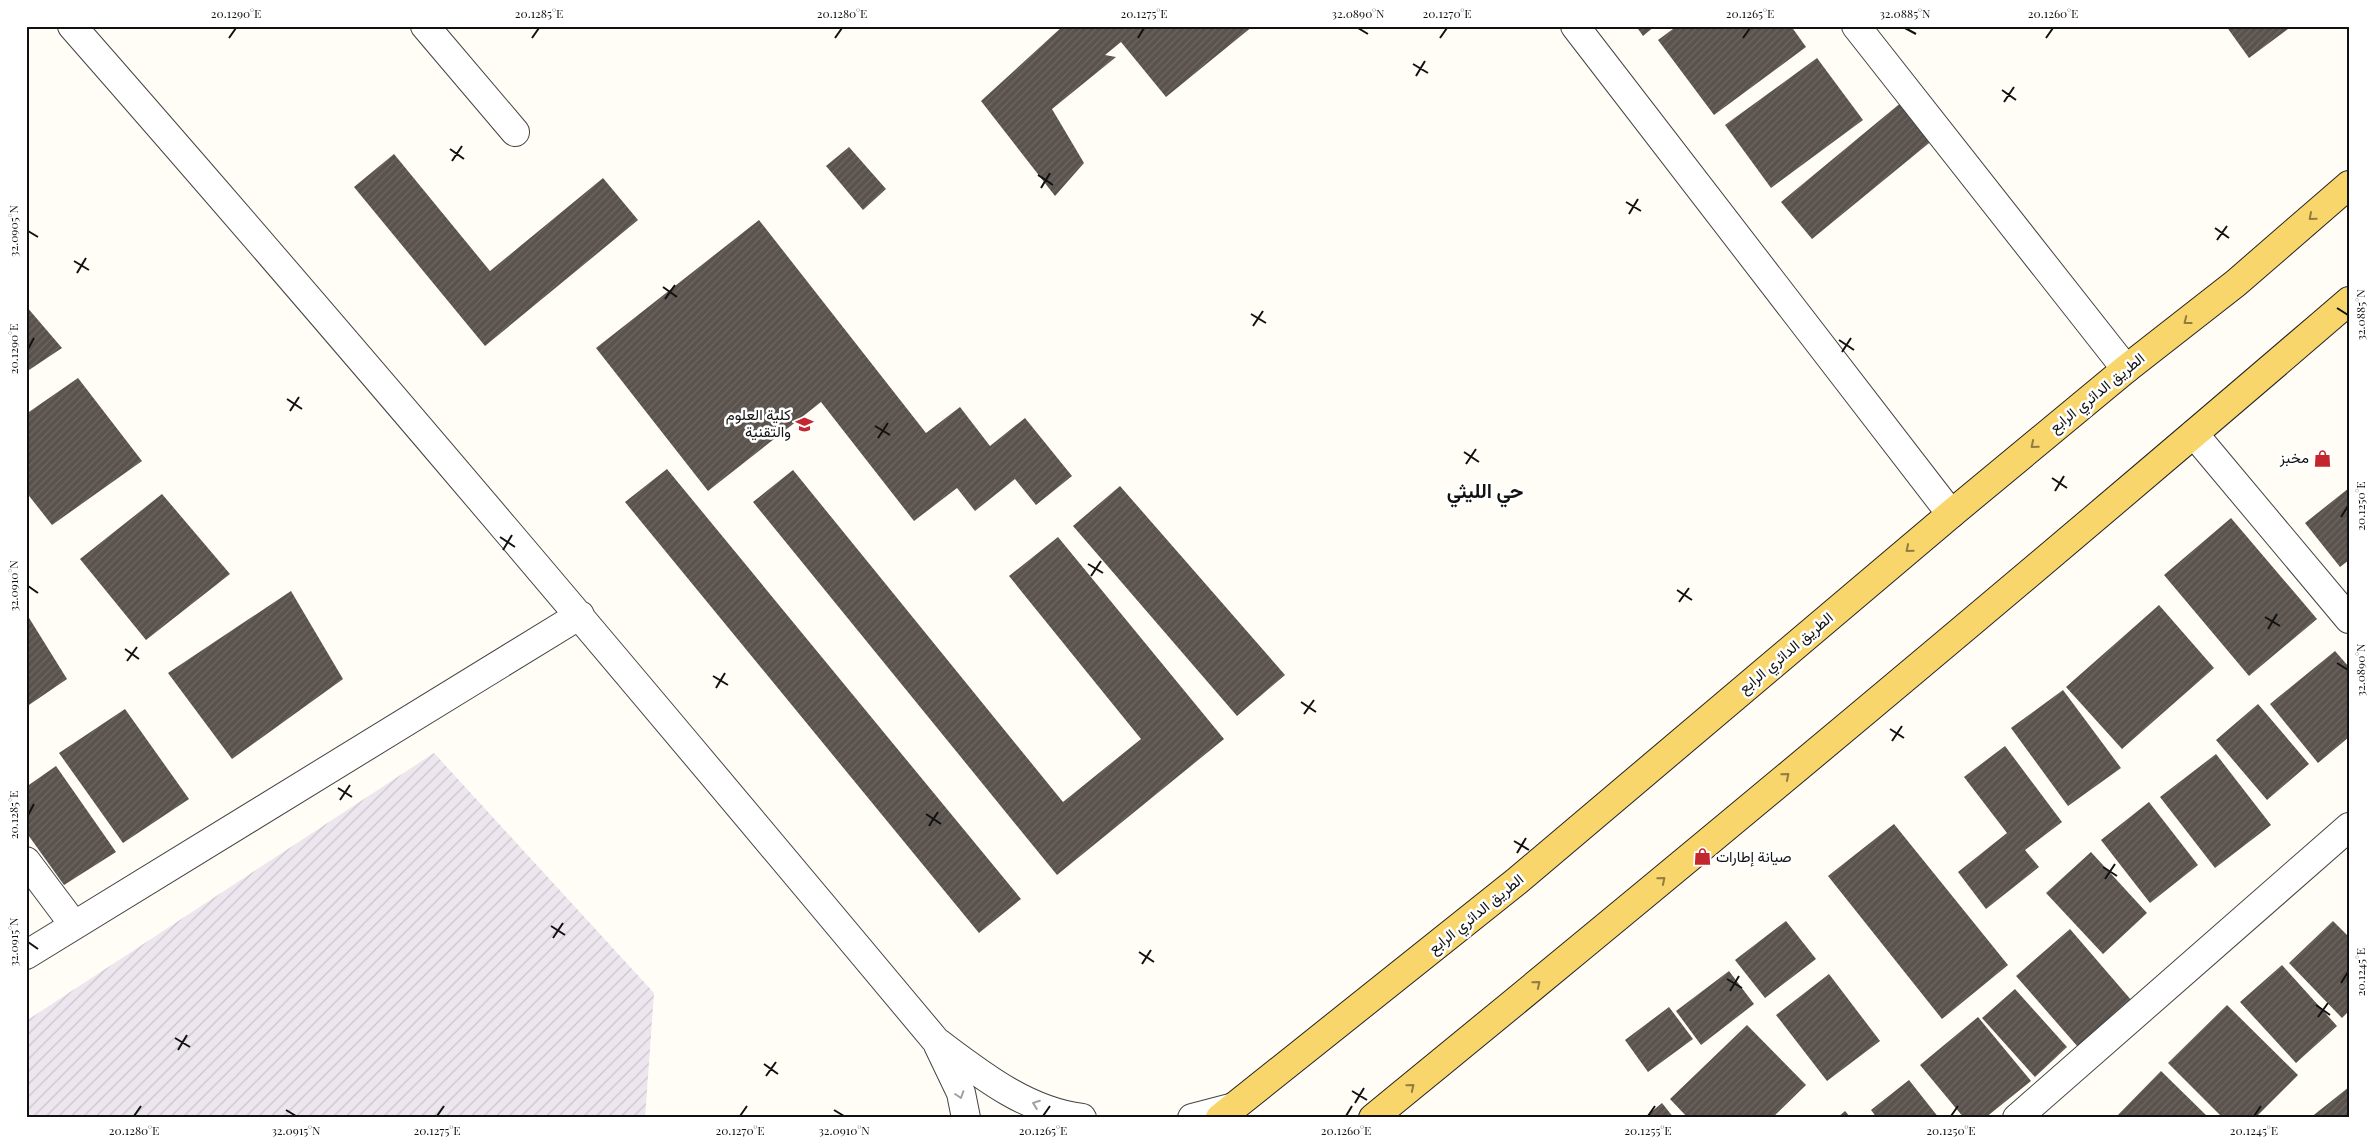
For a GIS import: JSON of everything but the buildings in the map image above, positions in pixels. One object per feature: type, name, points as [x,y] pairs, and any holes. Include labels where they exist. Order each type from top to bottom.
[{"type":"main road","name":"الطريق الدائري الرابع","points":[[1227,1113],[1517,881],[1951,514],[2126,369],[2236,283],[2349,185]]},
{"type":"main road","points":[[1373,1118],[1581,948],[2194,434],[2349,301]]},
{"type":"street","points":[[72,26],[282,265],[580,615],[936,1041],[992,1083],[1034,1104],[1082,1118]]},
{"type":"street","points":[[425,26],[514,132]]},
{"type":"street","points":[[1575,26],[1951,514]]},
{"type":"street","points":[[1856,26],[2126,369]]},
{"type":"street","points":[[2194,434],[2349,619]]},
{"type":"street","points":[[26,955],[580,615]]},
{"type":"street","points":[[2017,1118],[2349,827]]},
{"type":"street","points":[[26,862],[74,925]]},
{"type":"street","points":[[936,1041],[961,1093],[966,1118]]},
{"type":"street","points":[[1192,1118],[1227,1113]]},
{"type":"shaded area","points":[[434,753],[654,993],[645,1118],[26,1118],[26,1021]]},
{"type":"place","name":"كلية العلوم والتقنية","points":[[805,424]]},
{"type":"place","name":"مخبز","points":[[2323,458]]},
{"type":"place","name":"صيانة إطارات","points":[[1702,857]]},
{"type":"district","name":"حي الليثي","points":[[1485,491]]}]
